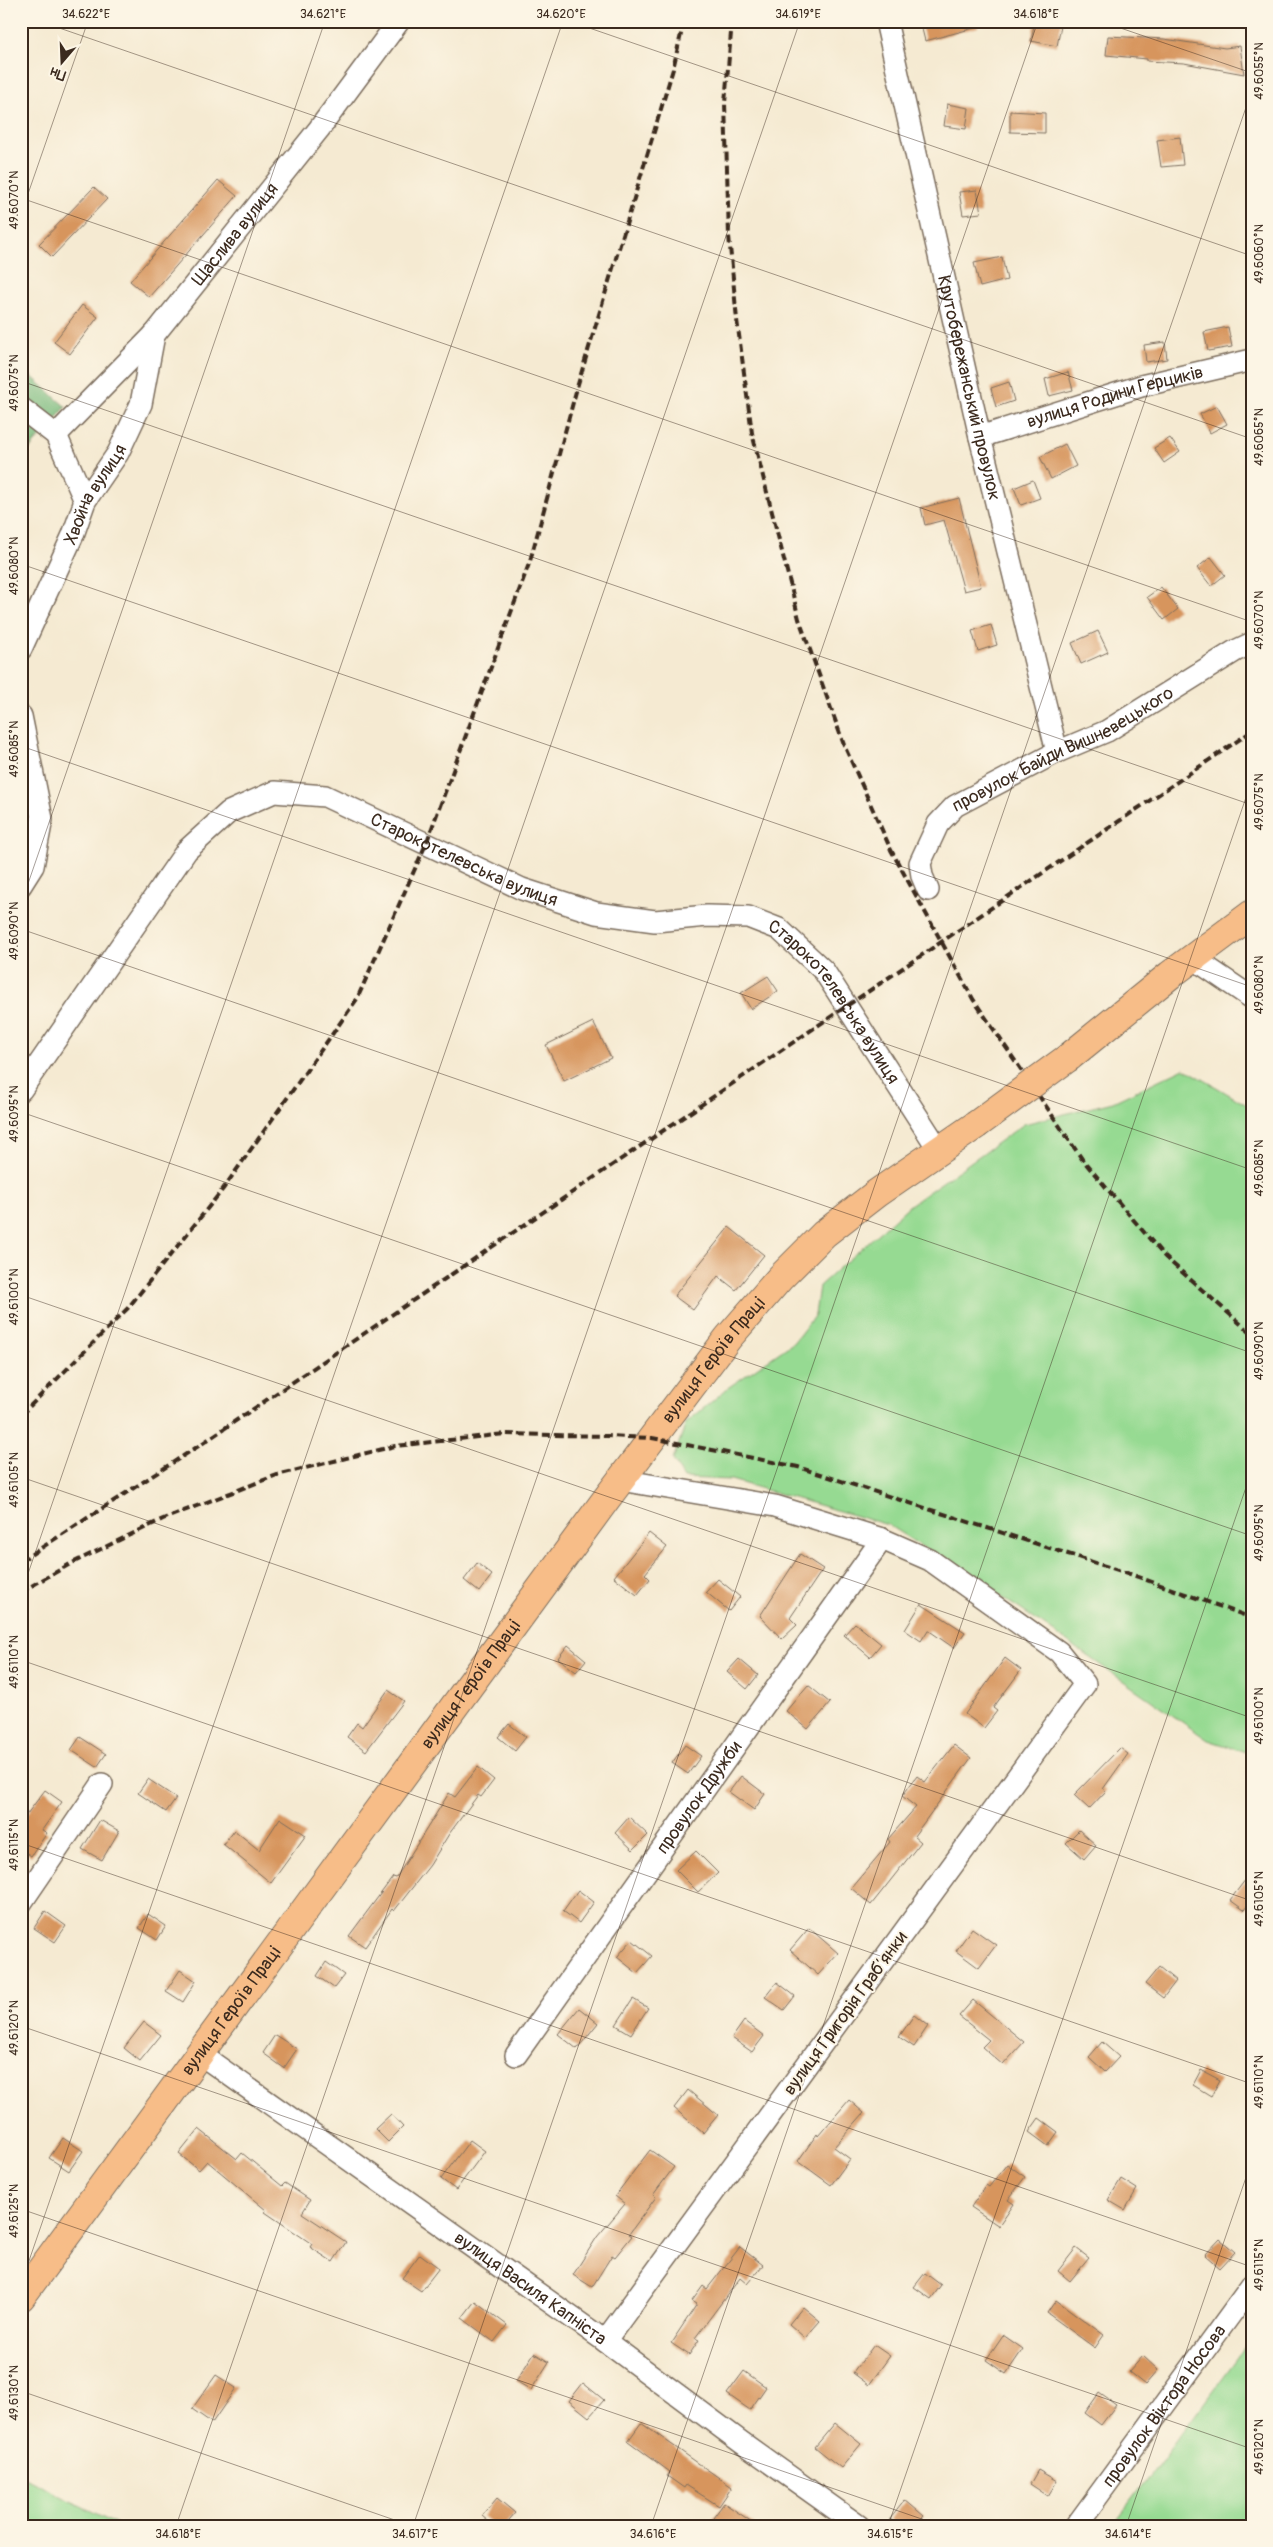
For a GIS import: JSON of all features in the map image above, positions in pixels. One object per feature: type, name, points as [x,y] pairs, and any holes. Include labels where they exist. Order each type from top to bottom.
[{"type":"main road","name":"вулиця Героїв Праці","points":[[21,2297],[620,1480],[728,1338],[780,1278],[824,1234],[877,1193],[976,1125],[1069,1057],[1193,958],[1252,914]]},
{"type":"street","name":"Щаслива вулиця","points":[[56,435],[154,335],[318,129],[399,21]]},
{"type":"street","name":"Крутобережанський провулок","points":[[886,21],[980,437],[1057,752]]},
{"type":"street","name":"Хвойна вулиця","points":[[21,649],[73,535],[85,501],[118,453],[141,404],[154,335]]},
{"type":"street","name":"вулиця Родини Герциків","points":[[980,437],[1142,386],[1252,360]]},
{"type":"street","points":[[21,408],[56,435],[85,501]]},
{"type":"street","name":"провулок Байди Вишневецького","points":[[928,890],[922,876],[920,863],[938,824],[955,806],[1057,752],[1107,731],[1235,650],[1252,642]]},
{"type":"street","points":[[21,716],[42,819],[33,866],[21,885]]},
{"type":"street","name":"Старокотелевська вулиця","points":[[21,1090],[188,850],[229,812],[274,792],[325,796],[522,889],[596,913],[655,921],[708,916],[748,917],[780,929],[824,970],[938,1150]]},
{"type":"street","points":[[1193,958],[1252,998]]},
{"type":"street","points":[[620,1480],[775,1506],[882,1539]]},
{"type":"street","name":"вулиця Григорія Грабʼянки","points":[[605,2341],[1085,1684],[1059,1652],[930,1560],[882,1539]]},
{"type":"street","name":"провулок Дружби","points":[[516,2055],[882,1539]]},
{"type":"street","points":[[21,1903],[102,1784]]},
{"type":"street","name":"вулиця Василя Капніста","points":[[200,2054],[605,2341],[741,2442],[859,2526]]},
{"type":"street","name":"провулок Віктора Носова","points":[[1076,2526],[1252,2285]]},
{"type":"green space","points":[[21,367],[66,407],[21,459]]},
{"type":"green space","points":[[1184,1068],[1252,1108],[1252,1754],[1208,1740],[1020,1609],[888,1525],[731,1480],[684,1478],[673,1460],[686,1423],[729,1387],[793,1343],[815,1315],[819,1286],[910,1205],[1024,1124],[1113,1102]]},
{"type":"green space","points":[[1252,2338],[1252,2526],[1113,2526]]},
{"type":"green space","points":[[21,2476],[121,2526],[21,2526]]},
{"type":"building","points":[[920,21],[978,21],[978,27],[925,41]]},
{"type":"building","points":[[1035,21],[1062,21],[1057,46],[1031,41]]},
{"type":"building","points":[[1108,36],[1164,39],[1225,48],[1240,46],[1244,74],[1184,63],[1147,61],[1147,59],[1106,55]]},
{"type":"building","points":[[947,104],[969,108],[966,129],[944,126]]},
{"type":"building","points":[[1010,111],[1045,113],[1045,133],[1010,132]]},
{"type":"building","points":[[1180,137],[1183,165],[1161,167],[1157,140]]},
{"type":"building","points":[[218,180],[237,196],[149,297],[130,281]]},
{"type":"building","points":[[94,187],[107,199],[52,257],[39,244]]},
{"type":"building","points":[[977,190],[981,213],[963,215],[959,192]]},
{"type":"building","points":[[1002,257],[1007,280],[980,287],[974,263]]},
{"type":"building","points":[[82,305],[98,317],[70,354],[54,342]]},
{"type":"building","points":[[1228,327],[1232,347],[1208,351],[1204,332]]},
{"type":"building","points":[[1165,342],[1167,359],[1146,362],[1144,345]]},
{"type":"building","points":[[1068,372],[1073,390],[1049,396],[1045,379]]},
{"type":"building","points":[[1009,382],[1014,401],[996,407],[991,388]]},
{"type":"building","points":[[1217,406],[1227,424],[1210,433],[1200,414]]},
{"type":"building","points":[[1170,438],[1180,452],[1164,463],[1154,448]]},
{"type":"building","points":[[1065,444],[1076,466],[1051,479],[1040,457]]},
{"type":"building","points":[[1033,480],[1040,498],[1021,505],[1014,488]]},
{"type":"building","points":[[959,498],[981,587],[964,591],[944,520],[925,525],[921,508]]},
{"type":"building","points":[[1211,557],[1225,575],[1211,586],[1197,568]]},
{"type":"building","points":[[1161,587],[1178,609],[1164,620],[1147,597]]},
{"type":"building","points":[[991,625],[997,645],[978,651],[972,631]]},
{"type":"building","points":[[1098,631],[1108,652],[1081,664],[1072,643]]},
{"type":"building","points":[[768,976],[778,991],[751,1009],[741,993]]},
{"type":"building","points":[[593,1022],[611,1058],[564,1081],[546,1045]]},
{"type":"building","points":[[729,1227],[764,1255],[736,1290],[718,1276],[693,1310],[674,1296]]},
{"type":"building","points":[[649,1533],[667,1547],[645,1574],[650,1579],[637,1595],[614,1577]]},
{"type":"building","points":[[800,1554],[823,1569],[790,1618],[797,1625],[782,1639],[760,1616]]},
{"type":"building","points":[[477,1563],[492,1575],[479,1592],[464,1580]]},
{"type":"building","points":[[718,1579],[740,1597],[729,1611],[706,1592]]},
{"type":"building","points":[[921,1604],[965,1632],[954,1648],[928,1630],[921,1641],[905,1630]]},
{"type":"building","points":[[855,1623],[881,1644],[870,1657],[844,1635]]},
{"type":"building","points":[[568,1645],[586,1660],[576,1672],[558,1658]]},
{"type":"building","points":[[1005,1658],[1021,1670],[993,1708],[997,1711],[984,1728],[965,1714]]},
{"type":"building","points":[[739,1659],[758,1675],[747,1689],[727,1672]]},
{"type":"building","points":[[808,1685],[830,1703],[808,1729],[786,1711]]},
{"type":"building","points":[[388,1690],[404,1701],[366,1751],[347,1737],[357,1723],[362,1727]]},
{"type":"building","points":[[509,1724],[526,1737],[515,1751],[498,1737]]},
{"type":"building","points":[[80,1737],[106,1754],[97,1767],[71,1750]]},
{"type":"building","points":[[685,1745],[701,1756],[688,1774],[672,1763]]},
{"type":"building","points":[[954,1745],[971,1758],[914,1836],[921,1842],[871,1905],[851,1888],[890,1842],[888,1839],[916,1807],[902,1796],[917,1776],[925,1782]]},
{"type":"building","points":[[1120,1748],[1128,1754],[1103,1789],[1106,1791],[1089,1809],[1074,1795]]},
{"type":"building","points":[[478,1767],[494,1780],[481,1797],[478,1795],[449,1834],[430,1865],[394,1911],[392,1909],[365,1947],[349,1936],[393,1877],[396,1878],[449,1793],[455,1797]]},
{"type":"building","points":[[741,1776],[765,1794],[754,1810],[729,1792]]},
{"type":"building","points":[[148,1779],[176,1798],[166,1812],[138,1793]]},
{"type":"building","points":[[45,1790],[62,1802],[42,1830],[47,1833],[31,1856],[21,1849],[21,1822]]},
{"type":"building","points":[[629,1817],[648,1835],[633,1850],[615,1833]]},
{"type":"building","points":[[280,1818],[306,1835],[271,1883],[223,1844],[234,1830],[259,1850]]},
{"type":"building","points":[[100,1820],[119,1831],[102,1860],[82,1849]]},
{"type":"building","points":[[1079,1830],[1096,1845],[1084,1859],[1066,1843]]},
{"type":"building","points":[[696,1851],[718,1873],[698,1892],[676,1870]]},
{"type":"building","points":[[1252,1871],[1252,1900],[1244,1910],[1230,1900]]},
{"type":"building","points":[[578,1890],[594,1902],[579,1923],[563,1911]]},
{"type":"building","points":[[45,1911],[66,1926],[55,1942],[34,1928]]},
{"type":"building","points":[[148,1914],[166,1926],[157,1940],[139,1928]]},
{"type":"building","points":[[809,1928],[838,1953],[818,1975],[790,1950]]},
{"type":"building","points":[[972,1928],[996,1945],[979,1968],[956,1951]]},
{"type":"building","points":[[632,1940],[652,1956],[637,1973],[617,1957]]},
{"type":"building","points":[[326,1962],[344,1975],[334,1988],[317,1976]]},
{"type":"building","points":[[1159,1967],[1176,1981],[1163,1998],[1145,1984]]},
{"type":"building","points":[[180,1970],[196,1981],[183,2002],[166,1991]]},
{"type":"building","points":[[777,1982],[795,1996],[784,2010],[765,1997]]},
{"type":"building","points":[[633,1999],[648,2008],[631,2034],[616,2025]]},
{"type":"building","points":[[973,2000],[1024,2042],[1003,2065],[982,2047],[989,2040],[959,2016]]},
{"type":"building","points":[[579,2008],[598,2023],[577,2049],[558,2034]]},
{"type":"building","points":[[914,2015],[928,2026],[914,2047],[899,2037]]},
{"type":"building","points":[[744,2021],[764,2036],[752,2052],[732,2038]]},
{"type":"building","points":[[144,2022],[161,2035],[140,2061],[124,2048]]},
{"type":"building","points":[[275,2035],[297,2049],[284,2068],[263,2053]]},
{"type":"building","points":[[1102,2042],[1119,2057],[1105,2072],[1089,2057]]},
{"type":"building","points":[[1201,2070],[1220,2080],[1211,2096],[1193,2085]]},
{"type":"building","points":[[688,2090],[718,2115],[703,2133],[674,2108]]},
{"type":"building","points":[[849,2100],[864,2113],[834,2147],[850,2159],[831,2185],[798,2161],[817,2134],[818,2136]]},
{"type":"building","points":[[391,2114],[403,2127],[388,2142],[375,2129]]},
{"type":"building","points":[[1039,2118],[1058,2132],[1048,2146],[1029,2132]]},
{"type":"building","points":[[199,2129],[237,2159],[242,2153],[282,2186],[285,2183],[310,2200],[302,2213],[346,2242],[333,2262],[310,2247],[312,2244],[265,2212],[266,2210],[207,2161],[199,2170],[179,2154]]},
{"type":"building","points":[[63,2138],[83,2151],[69,2171],[49,2158]]},
{"type":"building","points":[[470,2140],[485,2151],[456,2190],[441,2179]]},
{"type":"building","points":[[650,2150],[674,2167],[653,2195],[656,2197],[629,2234],[632,2236],[615,2257],[612,2255],[592,2287],[573,2275],[597,2237],[625,2204],[615,2196]]},
{"type":"building","points":[[1007,2164],[1025,2177],[1008,2200],[1014,2204],[999,2226],[971,2207],[986,2185],[989,2187]]},
{"type":"building","points":[[1121,2179],[1137,2189],[1125,2210],[1108,2200]]},
{"type":"building","points":[[1220,2239],[1235,2252],[1220,2268],[1205,2255]]},
{"type":"building","points":[[740,2247],[763,2265],[747,2284],[740,2278],[695,2338],[699,2340],[689,2355],[671,2343],[697,2304],[692,2301],[703,2286],[707,2289]]},
{"type":"building","points":[[1076,2248],[1089,2258],[1070,2281],[1058,2271]]},
{"type":"building","points":[[420,2254],[439,2268],[421,2291],[402,2278]]},
{"type":"building","points":[[925,2273],[941,2285],[931,2299],[914,2287]]},
{"type":"building","points":[[1056,2300],[1104,2335],[1095,2348],[1047,2313]]},
{"type":"building","points":[[475,2301],[507,2325],[494,2342],[462,2318]]},
{"type":"building","points":[[803,2307],[820,2321],[805,2338],[789,2324]]},
{"type":"building","points":[[1003,2335],[1023,2349],[1006,2374],[986,2360]]},
{"type":"building","points":[[874,2345],[890,2356],[869,2385],[853,2373]]},
{"type":"building","points":[[534,2353],[549,2362],[531,2390],[516,2381]]},
{"type":"building","points":[[1143,2356],[1158,2370],[1145,2385],[1129,2372]]},
{"type":"building","points":[[744,2371],[766,2387],[750,2410],[727,2394]]},
{"type":"building","points":[[216,2375],[236,2388],[212,2423],[192,2409]]},
{"type":"building","points":[[583,2383],[604,2400],[589,2417],[569,2401]]},
{"type":"building","points":[[1099,2393],[1116,2405],[1101,2425],[1085,2413]]},
{"type":"building","points":[[641,2423],[732,2487],[719,2506],[686,2485],[684,2488],[667,2476],[670,2472],[628,2441]]},
{"type":"building","points":[[835,2423],[861,2444],[841,2468],[815,2447]]},
{"type":"building","points":[[1038,2470],[1057,2481],[1048,2496],[1030,2484]]},
{"type":"building","points":[[497,2498],[515,2513],[504,2526],[494,2526],[482,2516]]},
{"type":"building","points":[[905,2500],[924,2516],[915,2526],[899,2526],[890,2519]]},
{"type":"building","points":[[724,2503],[758,2526],[724,2526],[713,2518]]},
{"type":"railway","points":[[21,1415],[128,1308],[223,1189],[357,999],[426,844],[530,561],[578,384],[673,69],[684,21]]},
{"type":"railway","points":[[732,21],[725,103],[729,236],[737,320],[752,433],[799,619],[844,745],[891,850],[973,999],[1082,1159],[1165,1257],[1252,1334]]},
{"type":"railway","points":[[21,1561],[200,1445],[1252,731]]},
{"type":"railway","points":[[21,1592],[70,1564],[163,1519],[277,1475],[395,1446],[505,1434],[607,1436],[652,1438],[798,1467],[1130,1574],[1252,1618]]}]
